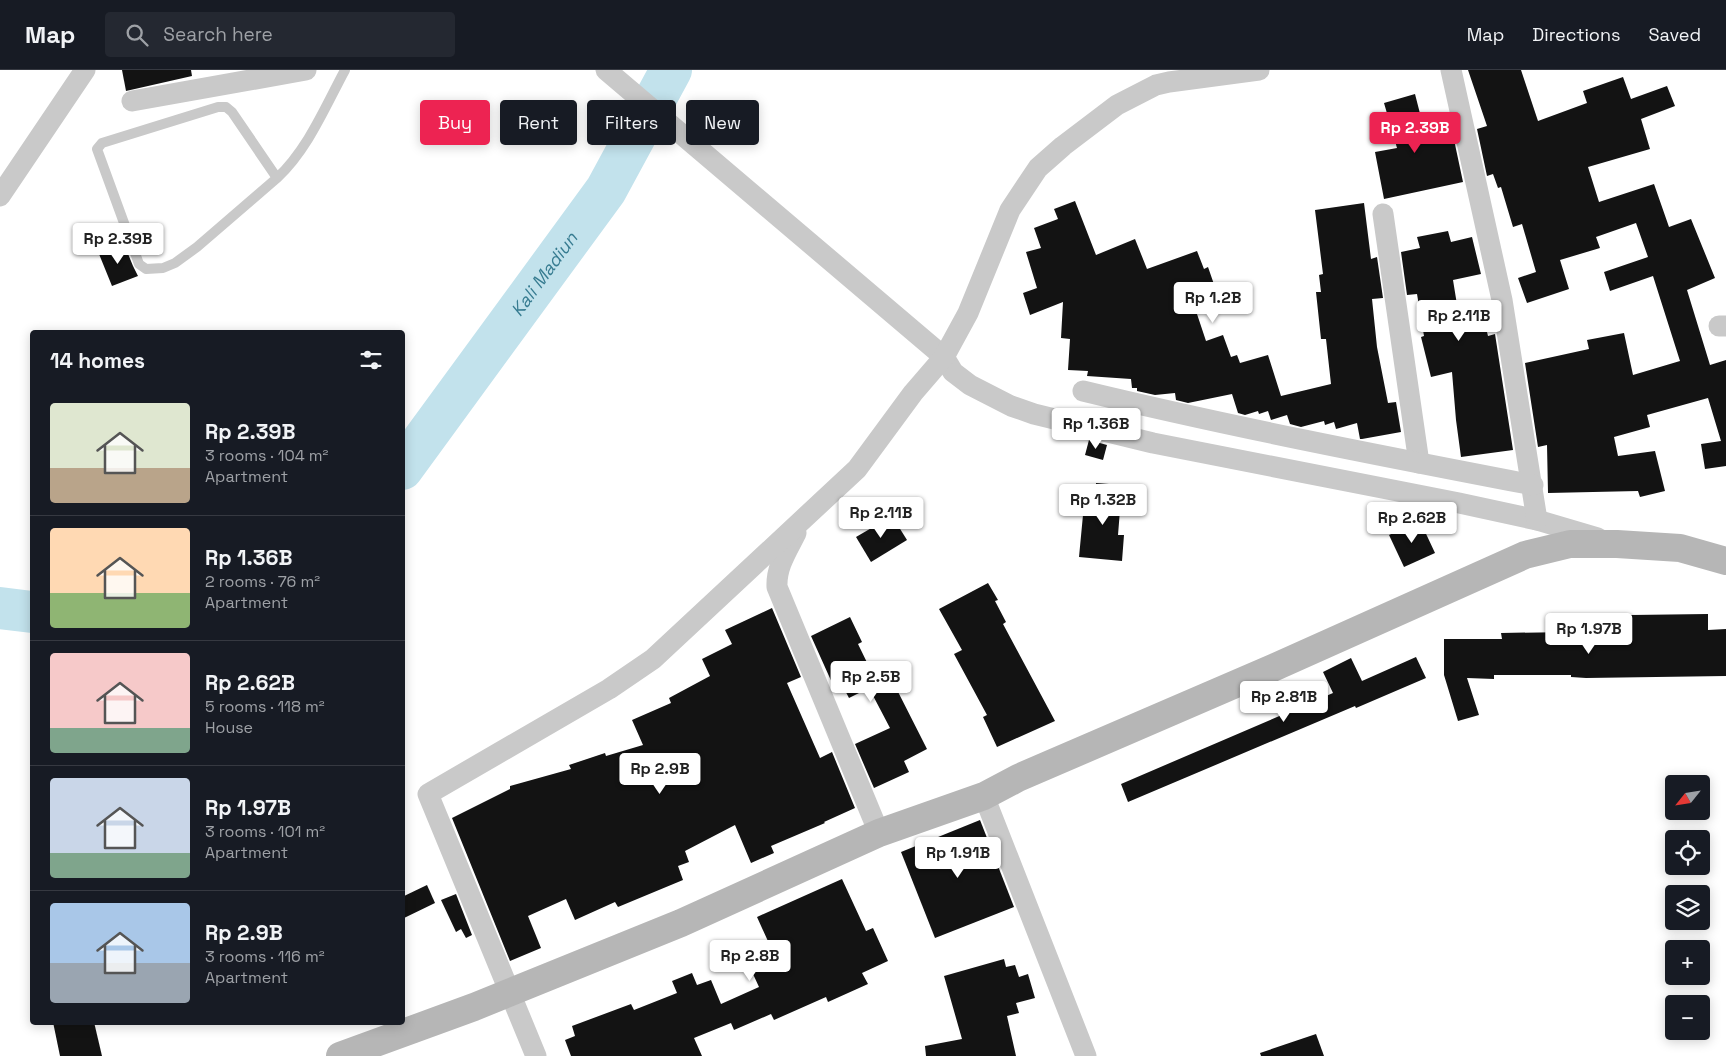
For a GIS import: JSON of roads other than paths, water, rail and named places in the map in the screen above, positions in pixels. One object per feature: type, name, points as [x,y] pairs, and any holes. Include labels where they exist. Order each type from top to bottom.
[{"type":"main road","points":[[340,1056],[474,1007],[680,923],[879,833],[984,796],[1018,778],[1275,667],[1526,555],[1570,544],[1617,544],[1680,548],[1726,561]]},
{"type":"street","points":[[0,196],[85,70]]},
{"type":"street","points":[[132,101],[306,70]]},
{"type":"street","points":[[606,70],[944,357],[953,372],[970,385],[1011,406],[1034,414],[1153,443],[1293,469],[1537,520],[1617,544]]},
{"type":"street","points":[[536,1056],[428,794],[608,689],[652,659],[857,469],[913,394],[944,357],[968,313],[1010,210],[1019,194],[1038,168],[1063,146],[1117,105],[1156,86],[1169,82],[1259,70]]},
{"type":"street","points":[[1451,70],[1502,300],[1533,485],[1537,520]]},
{"type":"street","points":[[1383,214],[1419,463]]},
{"type":"street","points":[[1083,391],[1159,409],[1533,485]]},
{"type":"street","points":[[802,520],[780,563],[776,577],[776,588],[879,833]]},
{"type":"street","points":[[984,796],[1086,1056]]},
{"type":"lane","points":[[277,178],[232,112],[226,107],[218,107],[102,143],[97,149],[140,264],[146,269],[163,268],[197,247],[277,178],[289,167],[312,132],[345,70]]},
{"type":"waterway","name":"Kali Madiun","points":[[405,465],[606,190],[671,70]]},
{"type":"waterway","name":"Kali Madiun","points":[[0,608],[30,612]]}]
